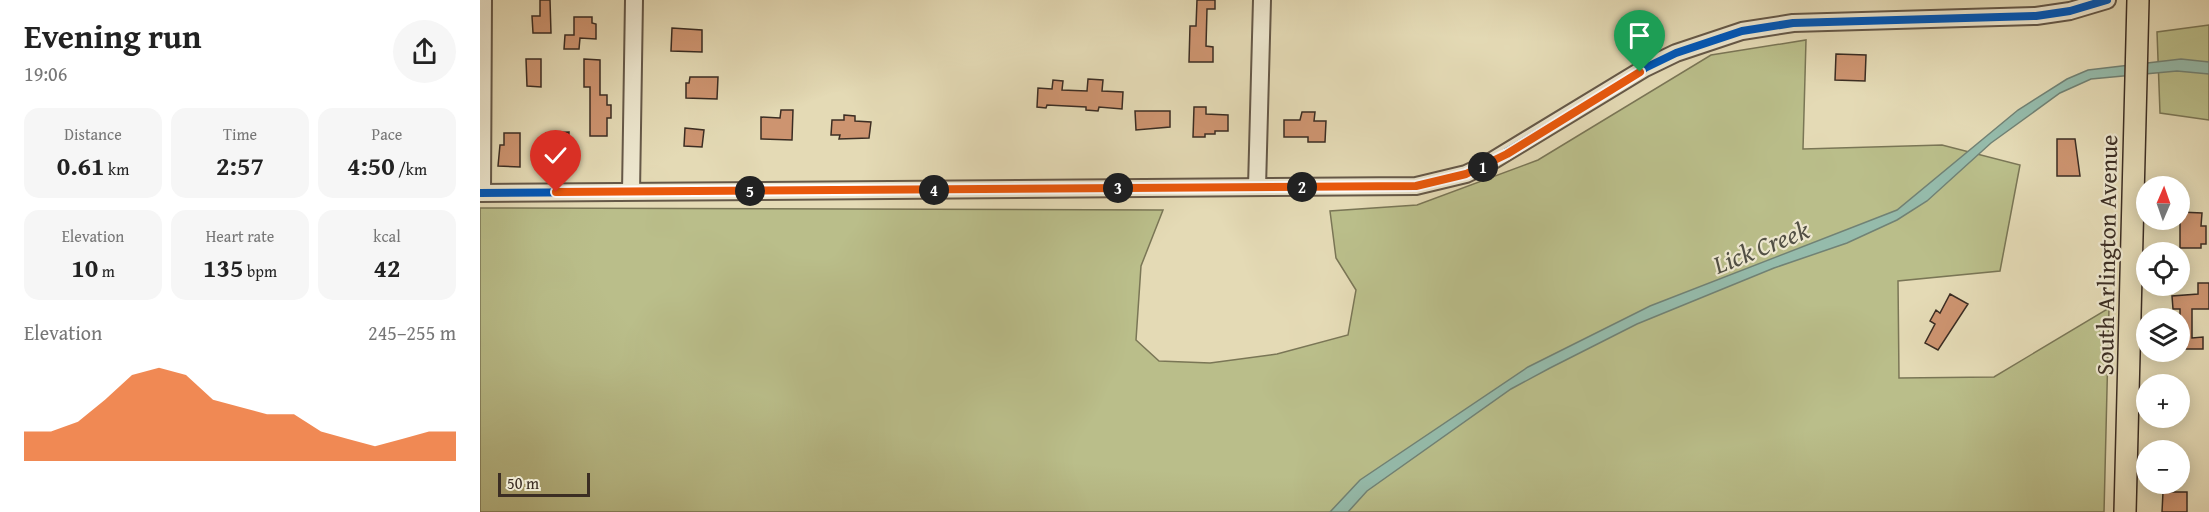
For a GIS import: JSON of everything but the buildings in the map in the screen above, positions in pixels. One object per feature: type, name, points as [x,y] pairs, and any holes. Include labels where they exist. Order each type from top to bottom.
[{"type":"main road","name":"South Arlington Avenue","points":[[2126,512],[2138,0]]},
{"type":"street","points":[[483,0],[481,193],[1399,188],[1433,183],[1466,174],[1507,154],[1655,63],[1708,41],[1758,27],[1793,23],[2036,16],[2070,11],[2108,0]]},
{"type":"street","points":[[631,192],[634,0]]},
{"type":"street","points":[[1257,187],[1262,0]]},
{"type":"green space","points":[[2209,25],[2209,120],[2160,113],[2157,32]]},
{"type":"green space","points":[[1806,40],[1803,149],[1942,145],[2020,165],[2000,271],[1898,281],[1899,378],[1994,377],[2109,308],[2104,512],[480,512],[480,208],[1163,210],[1141,266],[1136,340],[1159,361],[1210,363],[1277,354],[1348,335],[1356,290],[1336,258],[1330,211],[1417,205],[1538,160],[1711,55]]},
{"type":"shaded area","name":"Lick Creek","points":[[2181,59],[2209,62],[2209,74],[2177,71],[2091,79],[2060,93],[1991,143],[1927,201],[1897,220],[1847,243],[1774,268],[1637,324],[1550,368],[1511,389],[1367,491],[1348,512],[1330,512],[1360,480],[1528,367],[1650,306],[1897,210],[2018,110],[2067,79],[2088,70]]},
{"type":"cycle path","points":[[480,193],[1416,186],[1466,174],[1487,164],[1645,68],[1676,53],[1742,31],[1793,23],[2036,16],[2070,11],[2107,0]]},
{"type":"route","points":[[556,192],[1388,188],[1416,186],[1477,170],[1640,72]]}]
